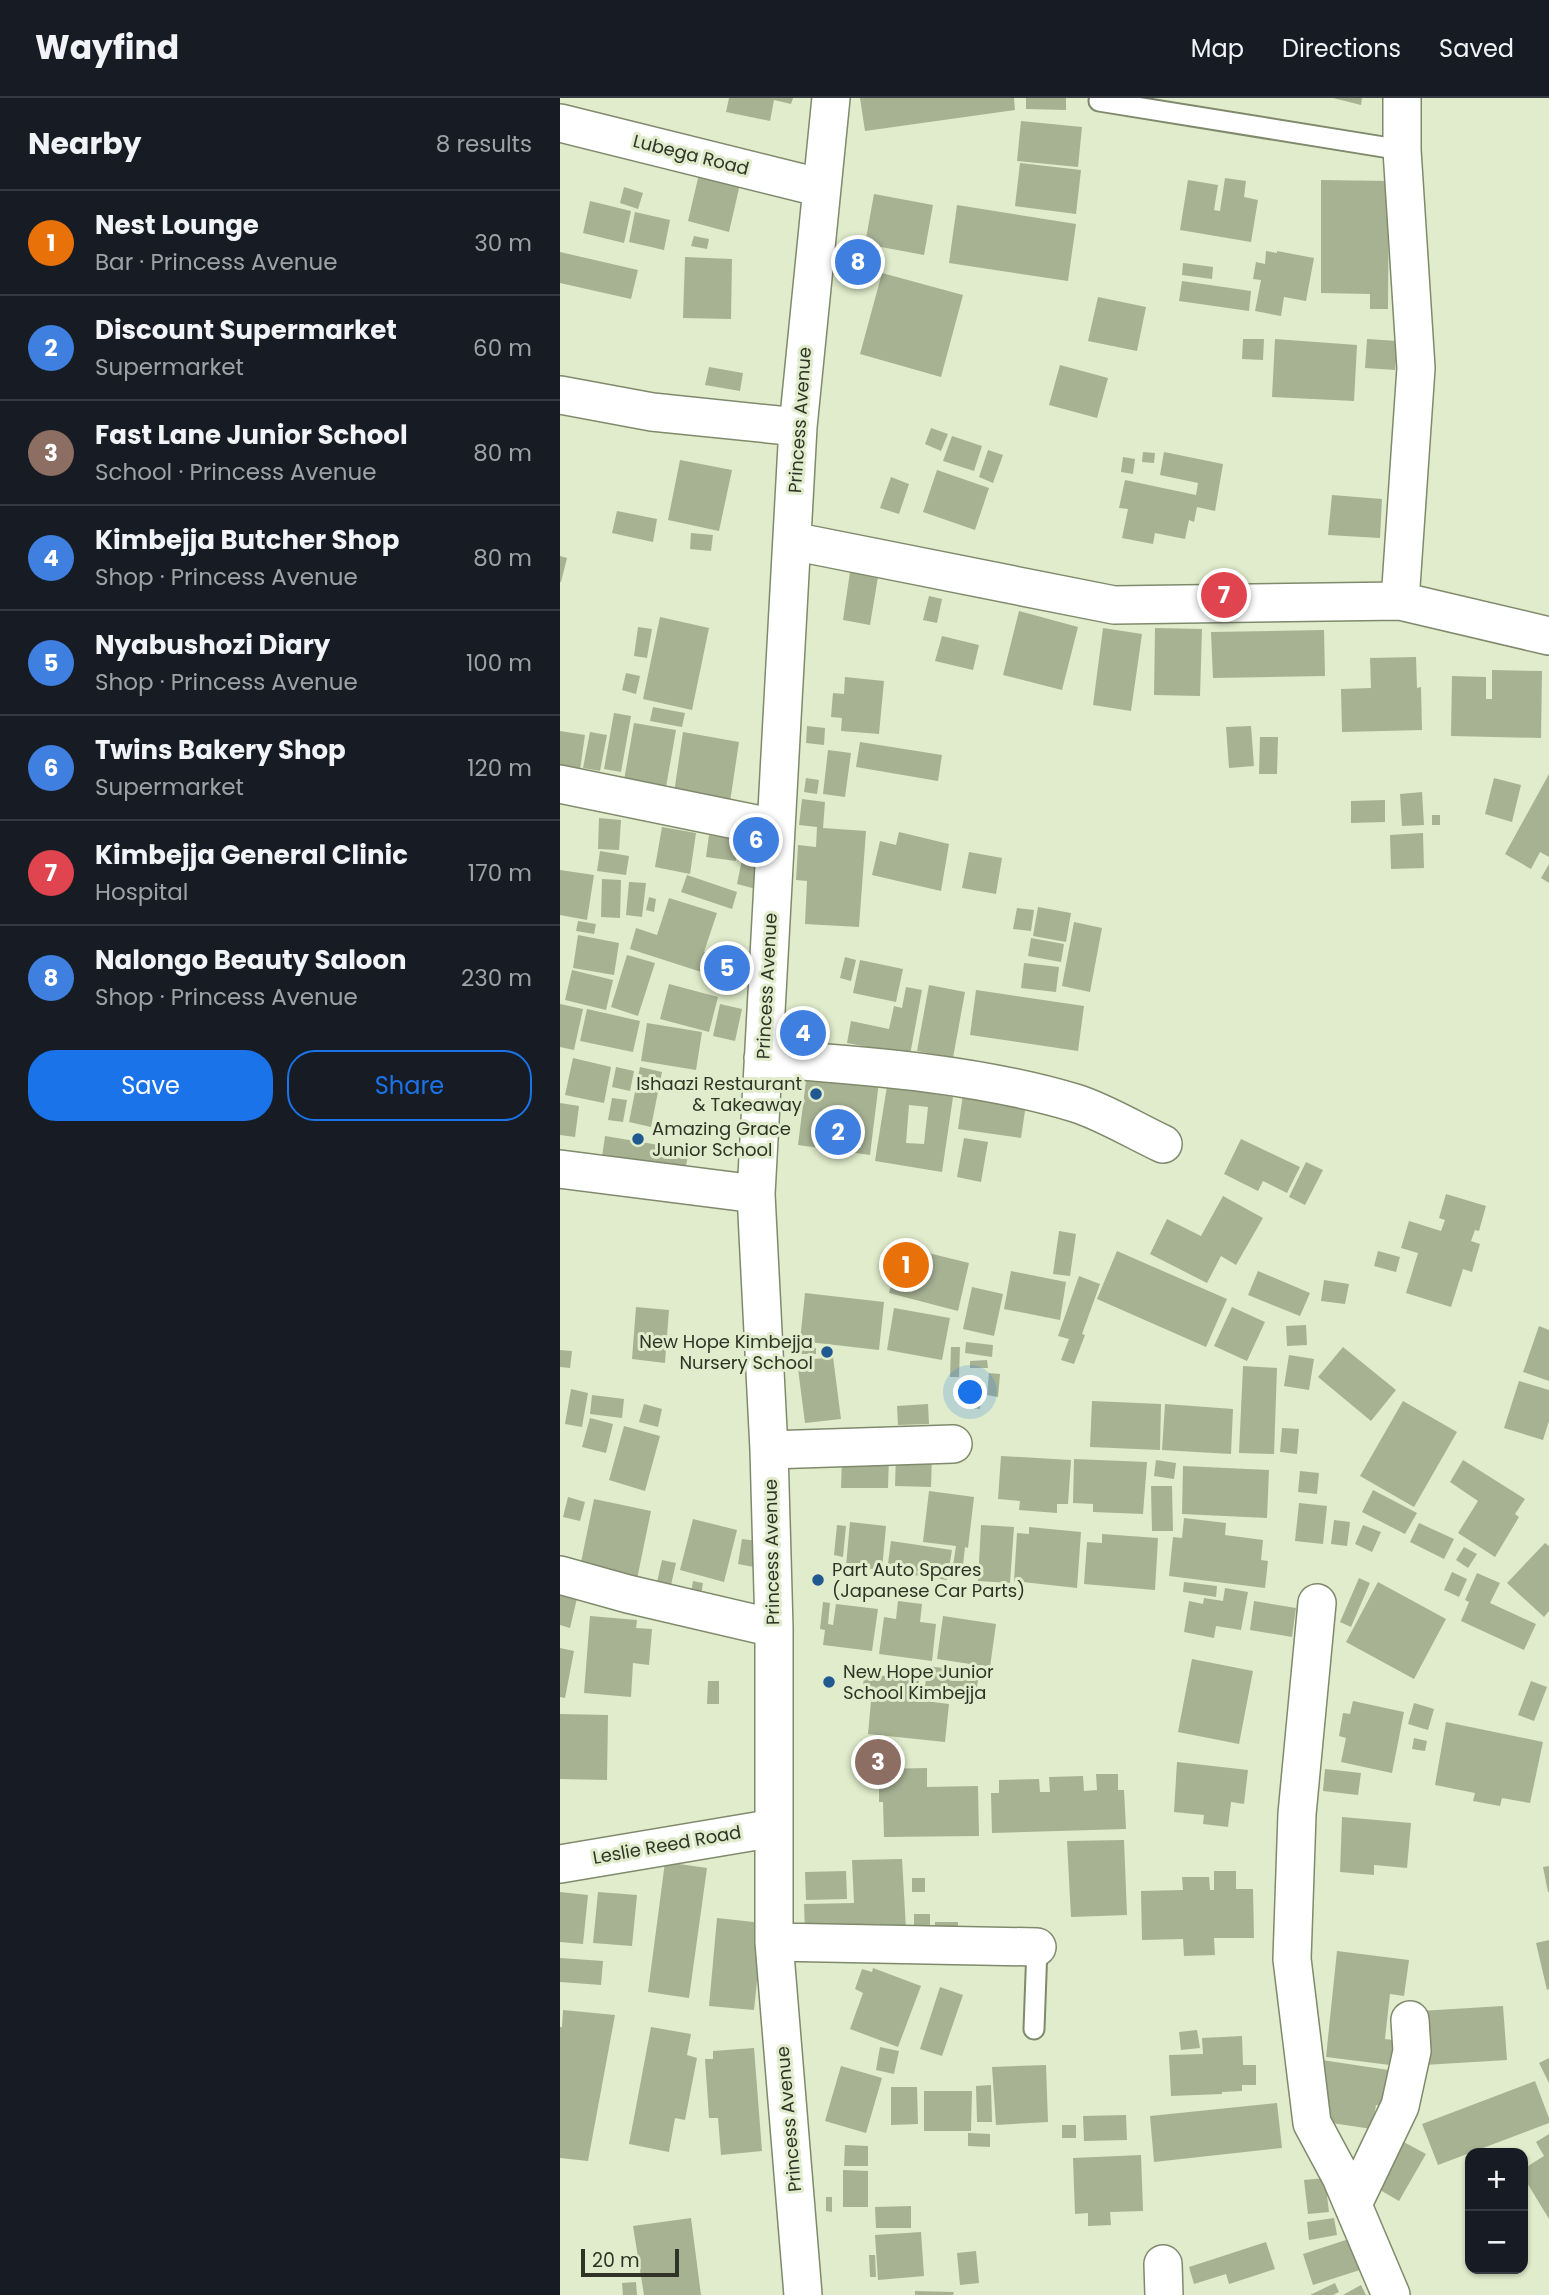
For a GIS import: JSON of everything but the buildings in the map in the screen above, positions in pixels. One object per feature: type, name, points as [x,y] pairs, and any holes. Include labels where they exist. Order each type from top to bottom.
[{"type":"street","name":"Princess Avenue","points":[[803,2295],[774,1942],[774,1628],[769,1450],[755,1194],[798,427],[831,98]]},
{"type":"street","points":[[1400,601],[1416,368],[1402,150],[1402,98]]},
{"type":"street","name":"Lubega Road","points":[[560,122],[821,188]]},
{"type":"street","points":[[560,395],[652,412],[798,427]]},
{"type":"street","points":[[792,541],[1114,605],[1400,601],[1549,636]]},
{"type":"street","points":[[560,784],[775,828]]},
{"type":"street","points":[[763,1058],[865,1066],[984,1082],[1078,1104],[1163,1144]]},
{"type":"street","points":[[560,1169],[755,1194]]},
{"type":"street","points":[[769,1450],[953,1444]]},
{"type":"street","points":[[560,1575],[774,1628]]},
{"type":"street","points":[[1317,1603],[1297,1814],[1292,1959],[1312,2123],[1353,2204],[1391,2295]]},
{"type":"street","name":"Leslie Reed Road","points":[[560,1864],[774,1828]]},
{"type":"street","points":[[774,1942],[1037,1947]]},
{"type":"street","points":[[1353,2204],[1400,2106],[1412,2051],[1410,2020]]},
{"type":"lane","points":[[1099,101],[1402,150]]},
{"type":"lane","points":[[1034,2029],[1037,1947]]},
{"type":"place","name":"Nalongo Beauty Saloon","points":[[858,262]]},
{"type":"place","name":"Kimbejja General Clinic","points":[[1224,595]]},
{"type":"place","name":"Twins Bakery Shop","points":[[756,840]]},
{"type":"place","name":"Nyabushozi Diary","points":[[727,968]]},
{"type":"place","name":"Kimbejja Butcher Shop","points":[[803,1033]]},
{"type":"place","name":"Ishaazi Restaurant & Takeaway","points":[[816,1094]]},
{"type":"place","name":"Discount Supermarket","points":[[838,1132]]},
{"type":"place","name":"Amazing Grace Junior School","points":[[638,1139]]},
{"type":"place","name":"Nest Lounge","points":[[906,1265]]},
{"type":"place","name":"New Hope Kimbejja Nursery School","points":[[827,1352]]},
{"type":"place","name":"Part Auto Spares (Japanese Car Parts)","points":[[818,1580]]},
{"type":"place","name":"New Hope Junior School Kimbejja","points":[[829,1682]]},
{"type":"place","name":"Fast Lane Junior School","points":[[878,1762]]}]
